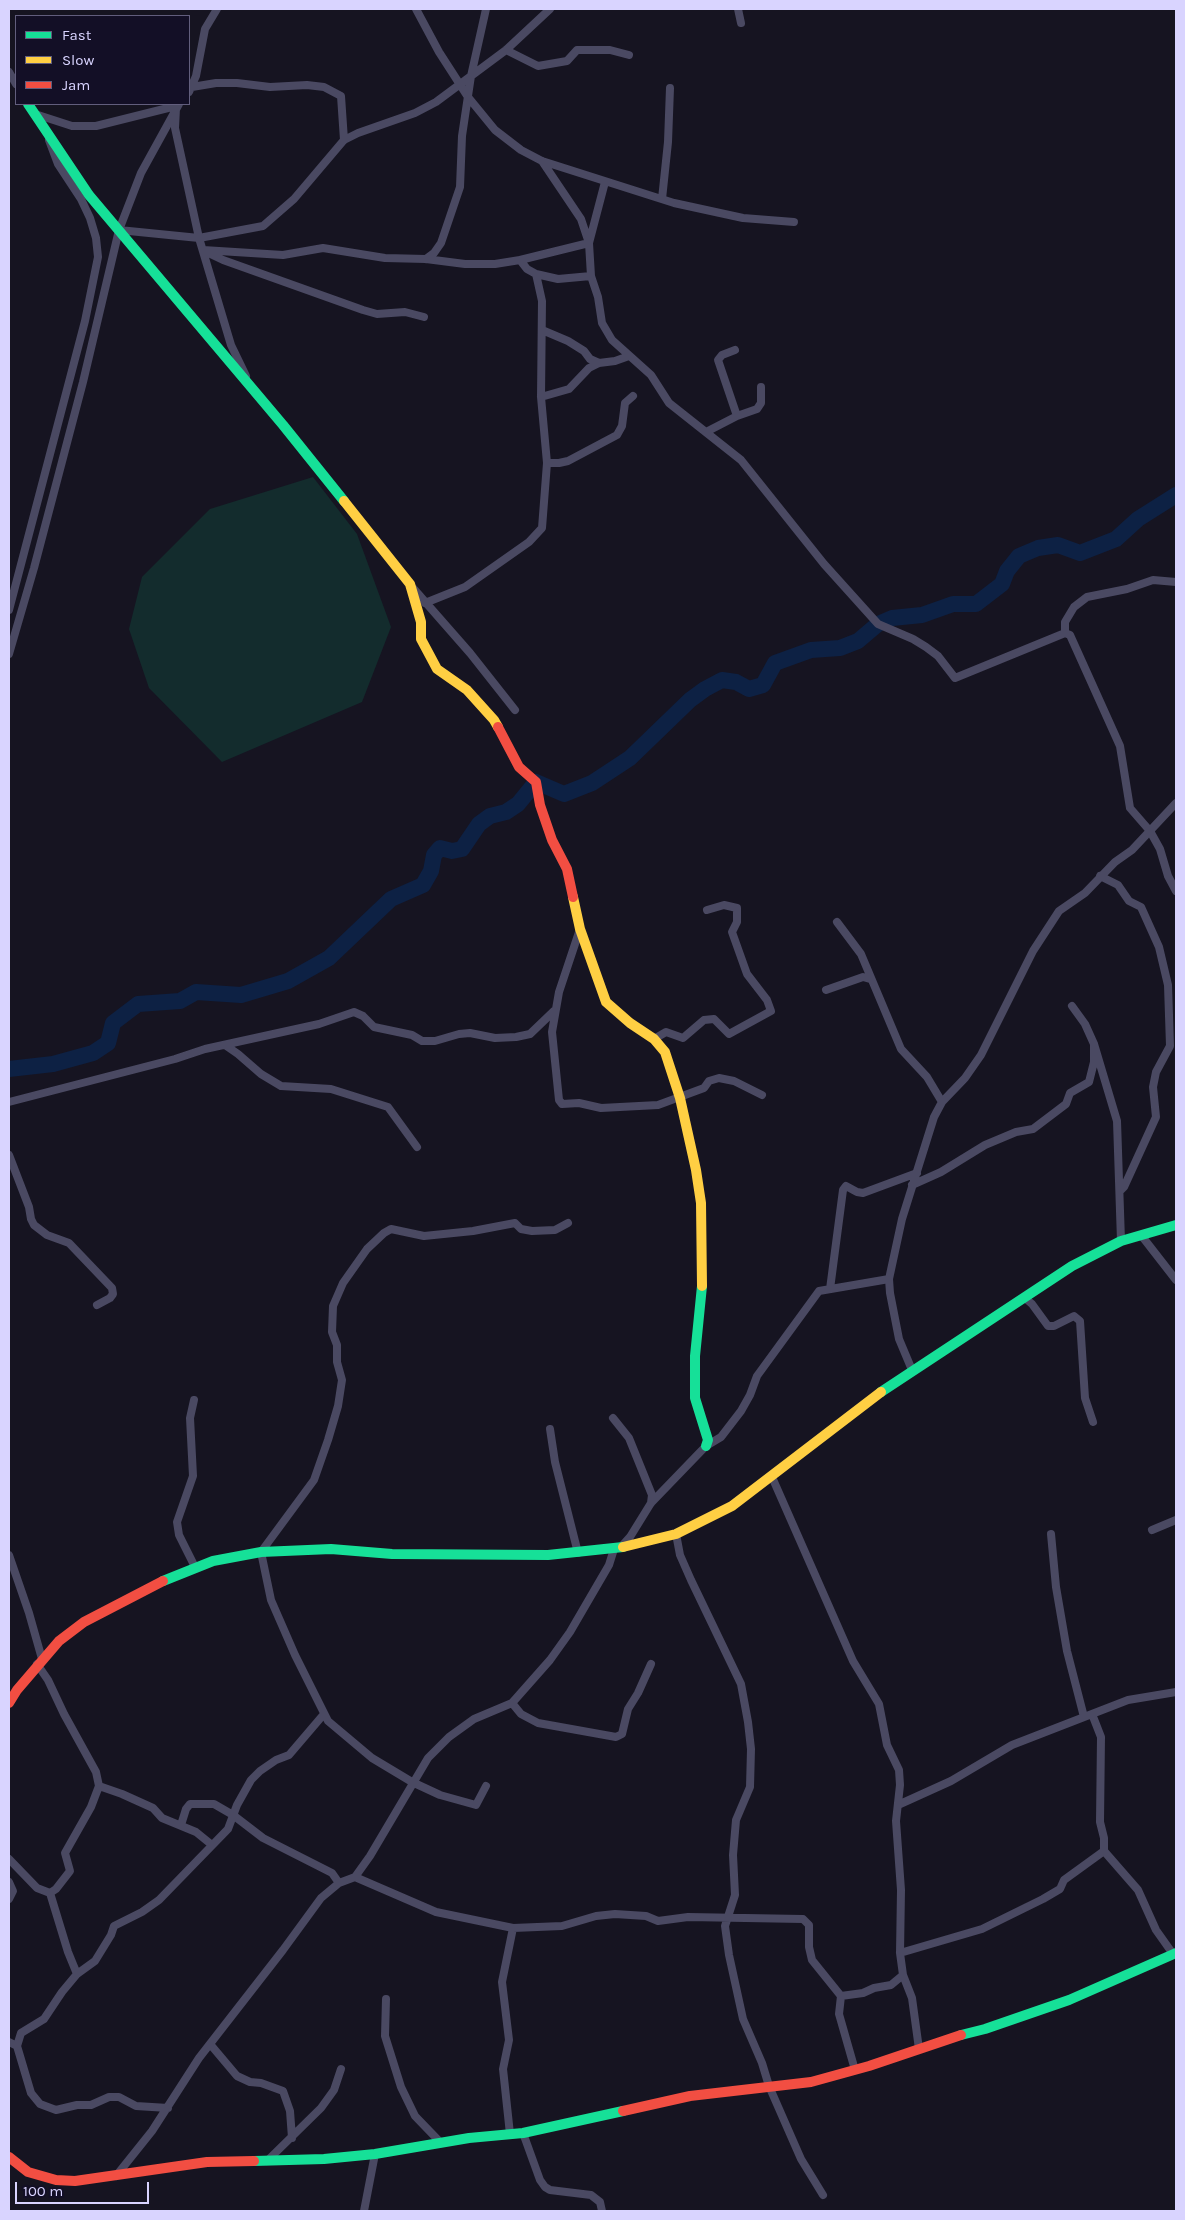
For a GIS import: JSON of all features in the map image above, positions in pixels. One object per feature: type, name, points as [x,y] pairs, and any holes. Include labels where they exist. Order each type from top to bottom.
[{"type":"street","points":[[190,89],[196,76],[205,29],[217,9]]},
{"type":"street","points":[[416,9],[460,86],[495,130],[508,141],[542,161],[662,199],[743,218],[794,222]]},
{"type":"street","points":[[426,259],[434,253],[441,243],[460,186],[462,136],[471,76],[486,9]]},
{"type":"street","points":[[119,230],[199,238],[263,226],[294,199],[344,140],[358,133],[415,113],[460,86],[506,50],[550,9]]},
{"type":"street","points":[[738,9],[741,23]]},
{"type":"street","points":[[506,50],[538,66],[567,61],[577,50],[610,50],[629,55]]},
{"type":"street","points":[[190,89],[223,83],[270,88],[307,85],[324,87],[341,96],[344,140]]},
{"type":"street","points":[[662,199],[668,142],[670,88]]},
{"type":"street","points":[[29,105],[89,195],[251,388],[425,603],[470,653],[515,710]]},
{"type":"street","points":[[35,114],[72,126],[96,126],[177,105]]},
{"type":"street","points":[[9,654],[34,568],[83,382],[119,230],[142,174],[177,105]]},
{"type":"street","points":[[177,105],[176,128],[199,238],[231,345],[251,388]]},
{"type":"street","points":[[9,610],[85,321],[98,257],[96,238],[90,218],[81,199],[58,164],[43,126]]},
{"type":"street","points":[[542,161],[582,219],[589,243],[591,276],[598,297],[602,323],[612,340],[651,375],[669,403],[741,460],[824,564],[878,624],[913,638],[926,647],[938,656],[955,678],[1065,633],[1070,635],[1120,746],[1130,808],[1150,831],[1160,849],[1168,876],[1176,891]]},
{"type":"street","points":[[589,243],[605,182]]},
{"type":"street","points":[[203,250],[283,255],[323,248],[385,258],[426,259],[465,264],[495,264],[520,260],[589,243]]},
{"type":"street","points":[[203,250],[223,260],[377,314],[405,312],[424,317]]},
{"type":"street","points":[[520,260],[527,269],[536,274],[558,279],[591,276]]},
{"type":"street","points":[[425,603],[465,587],[529,542],[540,532],[544,524],[547,463],[542,397],[542,301],[536,274]]},
{"type":"street","points":[[542,330],[568,341],[584,351],[590,359],[599,363]]},
{"type":"street","points":[[736,350],[722,355],[718,360],[737,416]]},
{"type":"street","points":[[542,397],[569,389],[589,368],[599,363],[616,361],[630,356]]},
{"type":"street","points":[[706,432],[737,416],[757,409],[761,403],[761,387]]},
{"type":"street","points":[[547,463],[568,461],[618,435],[622,426],[625,403],[633,396]]},
{"type":"street","points":[[1065,633],[1065,622],[1074,608],[1087,597],[1127,590],[1153,580],[1176,582]]},
{"type":"street","points":[[410,584],[421,622],[421,639],[437,669],[467,690],[494,720],[519,767],[536,782],[540,805],[552,840],[567,869],[580,929],[593,961],[606,1002],[630,1023],[654,1039],[664,1052],[680,1098],[701,1202],[702,1285],[695,1356],[695,1398],[708,1440],[706,1446]]},
{"type":"street","points":[[912,1370],[899,1339],[889,1279],[902,1219],[934,1117],[942,1102],[965,1078],[981,1055],[1033,951],[1060,911],[1085,893],[1100,876],[1132,850],[1176,802]]},
{"type":"street","points":[[1100,876],[1118,886],[1130,901],[1141,907],[1159,947],[1168,985],[1170,1046],[1156,1072],[1152,1087],[1156,1117],[1124,1188],[1120,1191]]},
{"type":"street","points":[[654,1039],[666,1032],[683,1038],[704,1020],[714,1019],[729,1034],[771,1011],[767,1000],[747,974],[732,932],[738,922],[737,908],[724,905],[707,910]]},
{"type":"street","points":[[837,922],[861,954],[901,1050],[928,1077],[942,1102]]},
{"type":"street","points":[[580,929],[558,992],[554,1011],[552,1046],[559,1100],[562,1104],[579,1103],[601,1108],[658,1105],[704,1088],[709,1081],[719,1078],[734,1081],[762,1094]]},
{"type":"street","points":[[826,990],[863,977],[870,979]]},
{"type":"street","points":[[1072,1006],[1085,1024],[1094,1044],[1116,1121],[1121,1242]]},
{"type":"street","points":[[9,1102],[225,1045],[319,1024],[354,1012],[363,1016],[374,1027],[412,1035],[422,1041],[436,1041],[459,1034],[470,1033],[495,1038],[530,1034],[554,1011]]},
{"type":"street","points":[[912,1185],[941,1172],[985,1145],[1016,1132],[1034,1129],[1066,1104],[1070,1093],[1090,1082],[1094,1062],[1094,1044]]},
{"type":"street","points":[[225,1045],[261,1074],[281,1086],[331,1089],[388,1108],[418,1147]]},
{"type":"street","points":[[9,1155],[34,1225],[47,1235],[69,1243],[112,1288],[113,1294],[110,1298],[97,1305]]},
{"type":"street","points":[[830,1289],[842,1190],[846,1186],[863,1193],[917,1172]]},
{"type":"street","points":[[486,1786],[478,1804],[472,1805],[440,1795],[412,1782],[372,1758],[324,1714],[271,1600],[261,1552],[314,1480],[328,1440],[338,1406],[342,1380],[337,1362],[337,1345],[332,1332],[333,1306],[343,1284],[367,1249],[391,1229],[424,1236],[473,1231],[508,1223],[515,1223],[521,1229],[532,1232],[555,1230],[568,1224]]},
{"type":"street","points":[[9,1703],[16,1690],[39,1662],[59,1641],[84,1622],[138,1592],[213,1561],[261,1552],[331,1549],[392,1554],[548,1555],[617,1548],[676,1534],[732,1506],[772,1478],[827,1432],[912,1370],[1072,1266],[1121,1242],[1176,1226]]},
{"type":"street","points":[[1141,1236],[1176,1280]]},
{"type":"street","points":[[116,2176],[152,2131],[210,2044],[321,1898],[339,1883],[354,1876],[370,1856],[412,1782],[428,1758],[448,1737],[474,1719],[512,1703],[550,1660],[570,1632],[617,1548],[630,1537],[651,1503],[706,1446],[721,1436],[741,1411],[750,1395],[757,1376],[819,1291],[889,1279]]},
{"type":"street","points":[[1025,1298],[1032,1304],[1048,1326],[1054,1326],[1074,1316],[1080,1321],[1085,1398],[1093,1422]]},
{"type":"street","points":[[194,1400],[190,1426],[193,1476],[177,1522],[179,1535],[195,1567]]},
{"type":"street","points":[[613,1418],[629,1438],[652,1495],[651,1503]]},
{"type":"street","points":[[550,1429],[578,1553]]},
{"type":"street","points":[[772,1478],[853,1661],[879,1704],[887,1745],[899,1770],[896,1821],[901,1890],[900,1952],[903,1975],[912,1998],[919,2049]]},
{"type":"street","points":[[1152,1530],[1176,1520]]},
{"type":"street","points":[[676,1534],[680,1555],[741,1684],[748,1722],[751,1749],[750,1786],[736,1820],[733,1855],[735,1895],[727,1917],[725,1937],[744,2019],[762,2063],[768,2086],[800,2159],[823,2195]]},
{"type":"street","points":[[9,2158],[28,2172],[56,2180],[75,2181],[207,2162],[267,2161],[375,2154],[523,2132],[596,2118],[672,2100],[768,2086],[811,2082],[855,2070],[945,2039],[986,2029],[1069,2000],[1175,1953],[1156,1930],[1138,1890],[1104,1851],[1104,1838],[1100,1822],[1100,1737],[1088,1716],[1067,1651],[1056,1587],[1050,1534]]},
{"type":"street","points":[[9,1555],[29,1613],[39,1662],[64,1714],[96,1772],[98,1786],[91,1807],[65,1853],[70,1871],[56,1889],[50,1893]]},
{"type":"street","points":[[512,1703],[521,1714],[538,1723],[616,1737],[622,1734],[628,1709],[638,1694],[651,1664]]},
{"type":"street","points":[[898,1805],[951,1781],[1012,1745],[1128,1700],[1176,1692]]},
{"type":"street","points":[[168,2108],[136,2106],[118,2097],[109,2097],[91,2104],[56,2110],[40,2104],[31,2093],[17,2046],[21,2033],[44,2019],[77,1974],[95,1961],[111,1935],[114,1926],[159,1900],[212,1845],[228,1828],[251,1780],[276,1760],[289,1754],[324,1714]]},
{"type":"street","points":[[98,1786],[153,1808],[162,1818],[196,1832],[212,1845]]},
{"type":"street","points":[[181,1825],[186,1809],[190,1804],[214,1804],[233,1815],[263,1838],[332,1873],[339,1883]]},
{"type":"street","points":[[900,1952],[982,1929],[1043,1899],[1060,1889],[1064,1880],[1104,1851]]},
{"type":"street","points":[[9,1859],[37,1888],[50,1893]]},
{"type":"street","points":[[354,1876],[436,1912],[513,1928],[562,1926],[596,1916],[615,1914],[646,1916],[658,1920],[674,1917],[803,1919],[809,1925],[809,1947],[812,1960],[841,1996],[839,2014],[855,2070]]},
{"type":"street","points":[[9,1882],[14,1891],[9,1899]]},
{"type":"street","points":[[50,1893],[68,1952],[77,1974]]},
{"type":"street","points":[[510,2134],[503,2069],[509,2040],[502,1982],[513,1928]]},
{"type":"street","points":[[841,1996],[863,1994],[874,1988],[891,1985],[903,1975]]},
{"type":"street","points":[[386,1999],[385,2036],[401,2087],[415,2116],[442,2143]]},
{"type":"street","points":[[9,2042],[17,2046]]},
{"type":"street","points":[[210,2044],[237,2076],[283,2092],[290,2111],[292,2138]]},
{"type":"street","points":[[267,2161],[322,2108],[334,2090],[341,2069]]},
{"type":"street","points":[[523,2132],[540,2180],[545,2187],[550,2190],[591,2195],[600,2202],[602,2211]]},
{"type":"street","points":[[364,2211],[375,2154]]},
{"type":"green space","points":[[313,477],[357,534],[391,627],[362,702],[222,762],[149,688],[129,629],[142,577],[210,509]]},
{"type":"waterway","points":[[9,1069],[53,1064],[93,1053],[108,1043],[113,1023],[138,1004],[180,1001],[196,992],[241,995],[288,981],[329,958],[391,899],[423,885],[431,871],[434,855],[440,848],[452,851],[462,849],[479,824],[490,816],[506,812],[518,804],[536,782],[564,794],[592,783],[630,758],[690,700],[705,689],[722,680],[736,682],[749,689],[763,685],[775,663],[811,650],[840,648],[858,641],[878,624],[892,618],[922,615],[953,604],[976,604],[1002,584],[1007,571],[1019,556],[1038,548],[1058,545],[1080,553],[1116,539],[1138,519],[1176,495]]},
{"type":"traffic: fast","points":[[29,105],[89,195],[283,425],[344,501]]},
{"type":"traffic: fast","points":[[881,1392],[1072,1266],[1121,1241],[1176,1225]]},
{"type":"traffic: fast","points":[[702,1286],[695,1356],[695,1398],[708,1440],[706,1446]]},
{"type":"traffic: fast","points":[[163,1581],[213,1561],[261,1552],[331,1549],[392,1554],[548,1555],[623,1547]]},
{"type":"traffic: fast","points":[[961,2035],[985,2029],[1069,2000],[1176,1953]]},
{"type":"traffic: fast","points":[[254,2161],[324,2159],[375,2154],[469,2138],[523,2133],[623,2111]]},
{"type":"traffic: slow","points":[[344,501],[410,584],[421,622],[421,639],[437,669],[467,690],[498,727]]},
{"type":"traffic: slow","points":[[573,897],[580,929],[606,1002],[630,1023],[654,1039],[665,1052],[680,1098],[696,1170],[701,1203],[702,1286]]},
{"type":"traffic: slow","points":[[623,1547],[676,1534],[732,1506],[881,1392]]},
{"type":"traffic: jam","points":[[498,727],[519,767],[536,782],[540,805],[552,840],[567,869],[573,897]]},
{"type":"traffic: jam","points":[[9,1703],[17,1690],[59,1641],[84,1622],[163,1581]]},
{"type":"traffic: jam","points":[[623,2111],[690,2096],[811,2082],[869,2066],[961,2035]]},
{"type":"traffic: jam","points":[[9,2157],[28,2172],[56,2180],[75,2181],[207,2162],[254,2161]]}]
